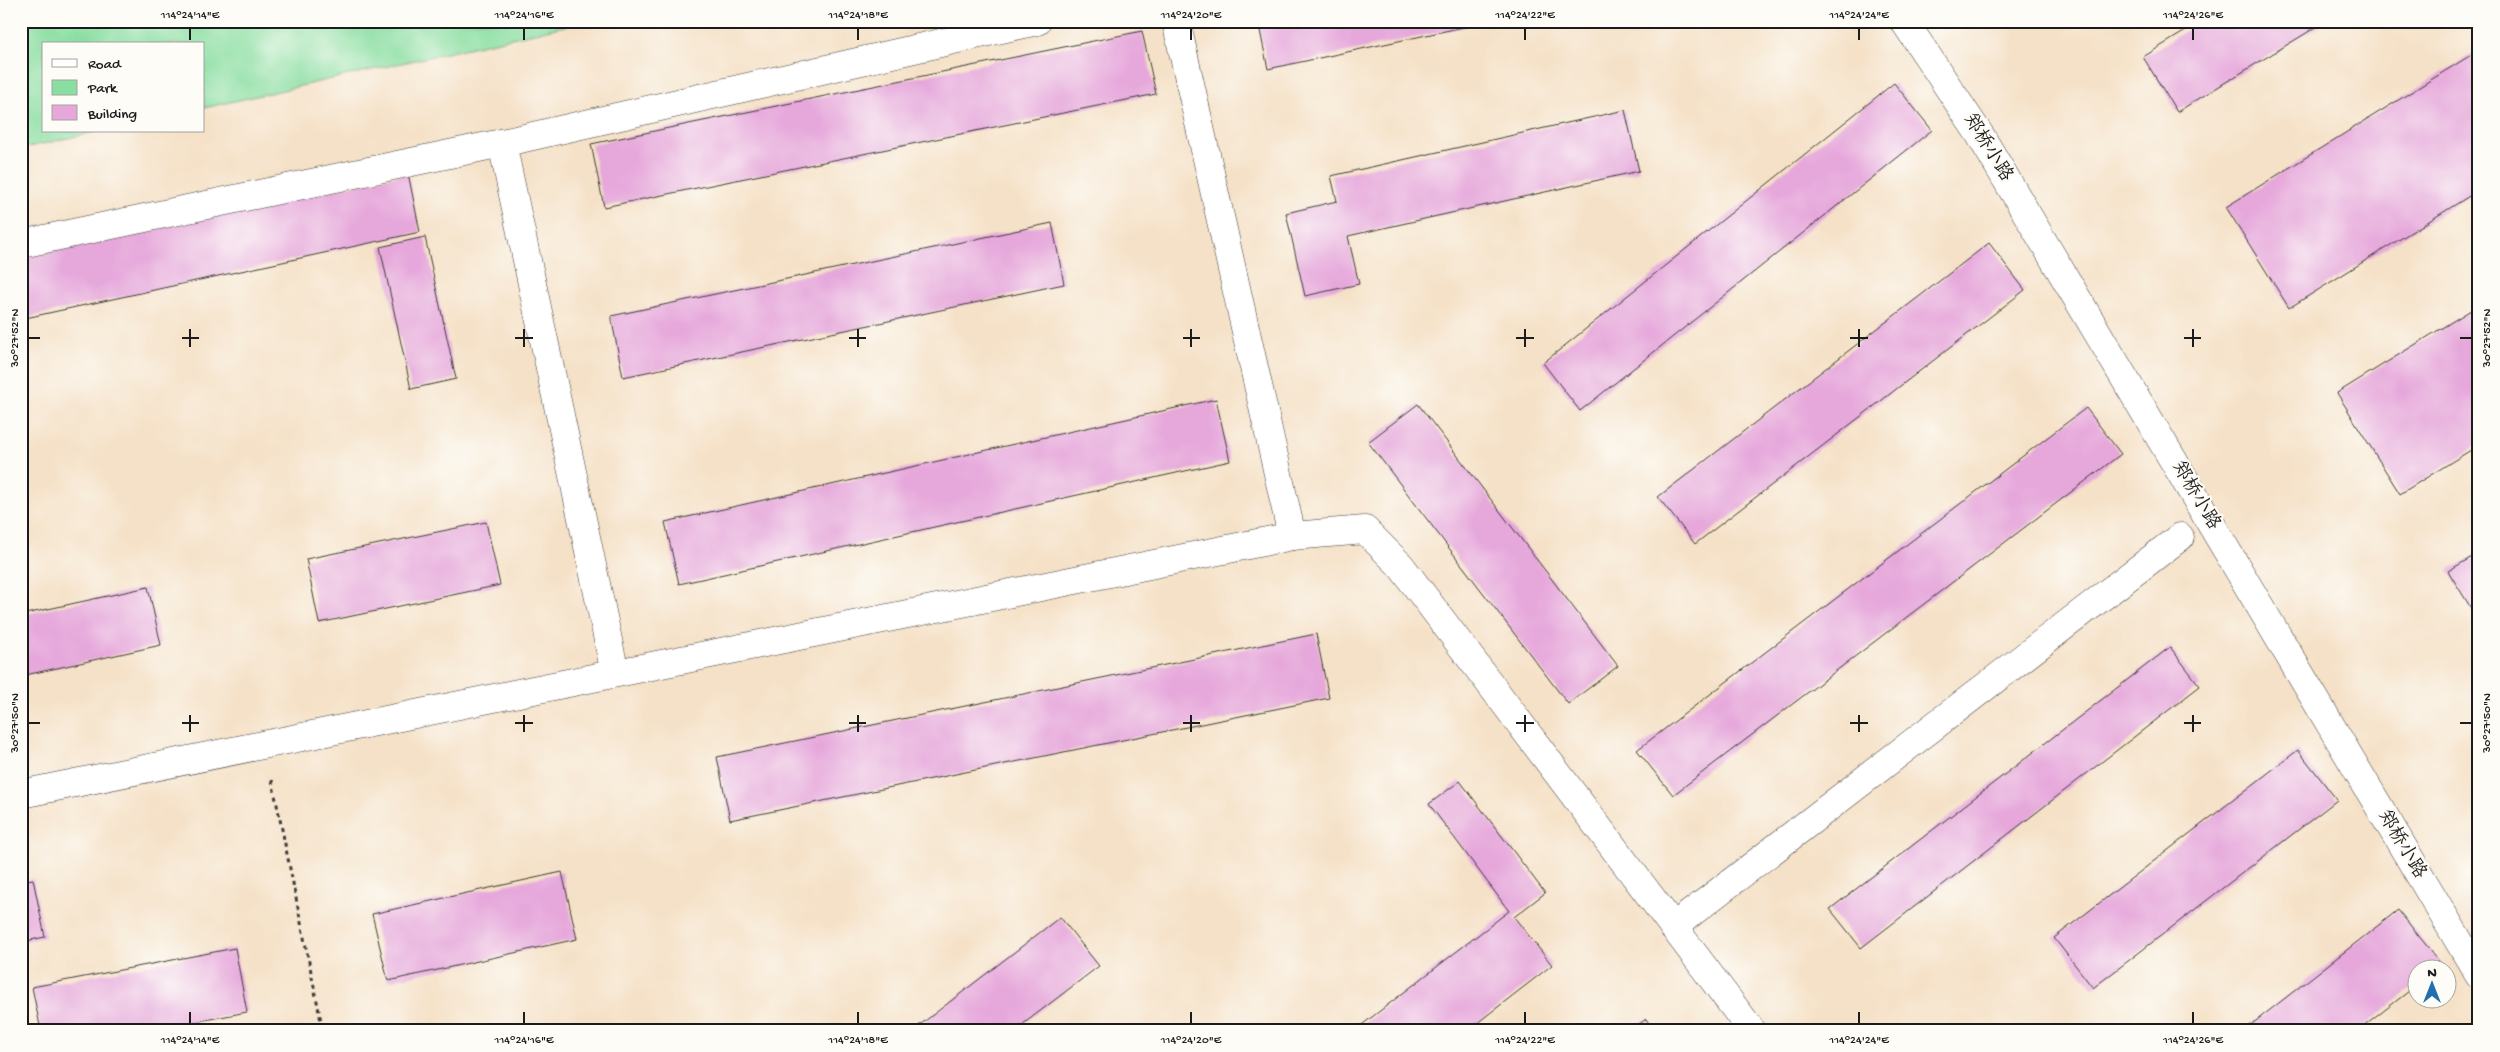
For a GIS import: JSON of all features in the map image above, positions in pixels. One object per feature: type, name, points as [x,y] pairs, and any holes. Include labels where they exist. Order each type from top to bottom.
[{"type":"street","points":[[21,244],[502,143],[1037,21]]},
{"type":"street","points":[[1176,21],[1292,536]]},
{"type":"street","name":"郑桥小路","points":[[1904,21],[1980,135],[2479,975]]},
{"type":"street","points":[[502,143],[615,673]]},
{"type":"street","points":[[21,794],[1292,536],[1365,530],[1401,566],[1752,1031]]},
{"type":"street","points":[[1673,926],[2180,537]]},
{"type":"path","points":[[265,745],[323,1031]]},
{"type":"green space","points":[[21,21],[587,21],[205,108],[205,42],[42,42],[42,132],[95,132],[21,149]]},
{"type":"building","points":[[1258,21],[1487,21],[1487,22],[1268,69]]},
{"type":"building","points":[[2202,21],[2326,21],[2177,112],[2143,57]]},
{"type":"building","points":[[1142,31],[1156,94],[604,207],[591,144]]},
{"type":"building","points":[[2479,50],[2479,190],[2289,308],[2226,207]]},
{"type":"building","points":[[1894,83],[1932,130],[1580,411],[1543,363]]},
{"type":"building","points":[[1625,110],[1639,171],[1348,236],[1359,284],[1305,296],[1286,213],[1337,201],[1331,176]]},
{"type":"building","points":[[408,173],[420,232],[21,319],[21,257]]},
{"type":"building","points":[[1052,223],[1064,284],[623,377],[611,316]]},
{"type":"building","points":[[425,237],[456,379],[411,389],[380,247]]},
{"type":"building","points":[[1989,243],[2025,290],[1695,544],[1658,497]]},
{"type":"building","points":[[2479,305],[2479,445],[2400,494],[2337,393]]},
{"type":"building","points":[[1216,399],[1230,461],[679,584],[665,522]]},
{"type":"building","points":[[1418,404],[1618,666],[1568,704],[1368,442]]},
{"type":"building","points":[[2086,408],[2121,454],[1673,795],[1637,750]]},
{"type":"building","points":[[486,522],[500,585],[319,623],[306,559]]},
{"type":"building","points":[[2479,553],[2479,621],[2448,571]]},
{"type":"building","points":[[148,587],[161,645],[21,676],[21,615]]},
{"type":"building","points":[[1316,634],[1329,698],[730,820],[717,757]]},
{"type":"building","points":[[2170,647],[2200,686],[1861,948],[1830,909]]},
{"type":"building","points":[[2298,750],[2337,800],[2093,988],[2054,938]]},
{"type":"building","points":[[1460,781],[1545,893],[1514,917],[1552,965],[1467,1031],[1354,1031],[1509,911],[1429,804]]},
{"type":"building","points":[[562,872],[577,939],[388,981],[372,914]]},
{"type":"building","points":[[33,879],[45,937],[21,942],[21,881]]},
{"type":"building","points":[[2398,910],[2438,960],[2408,960],[2408,992],[2358,1031],[2243,1031]]},
{"type":"building","points":[[1060,917],[1099,966],[1014,1031],[912,1031]]},
{"type":"building","points":[[235,948],[247,1012],[147,1031],[41,1031],[32,987]]},
{"type":"building","points":[[1646,1019],[1654,1031],[1630,1031]]}]
